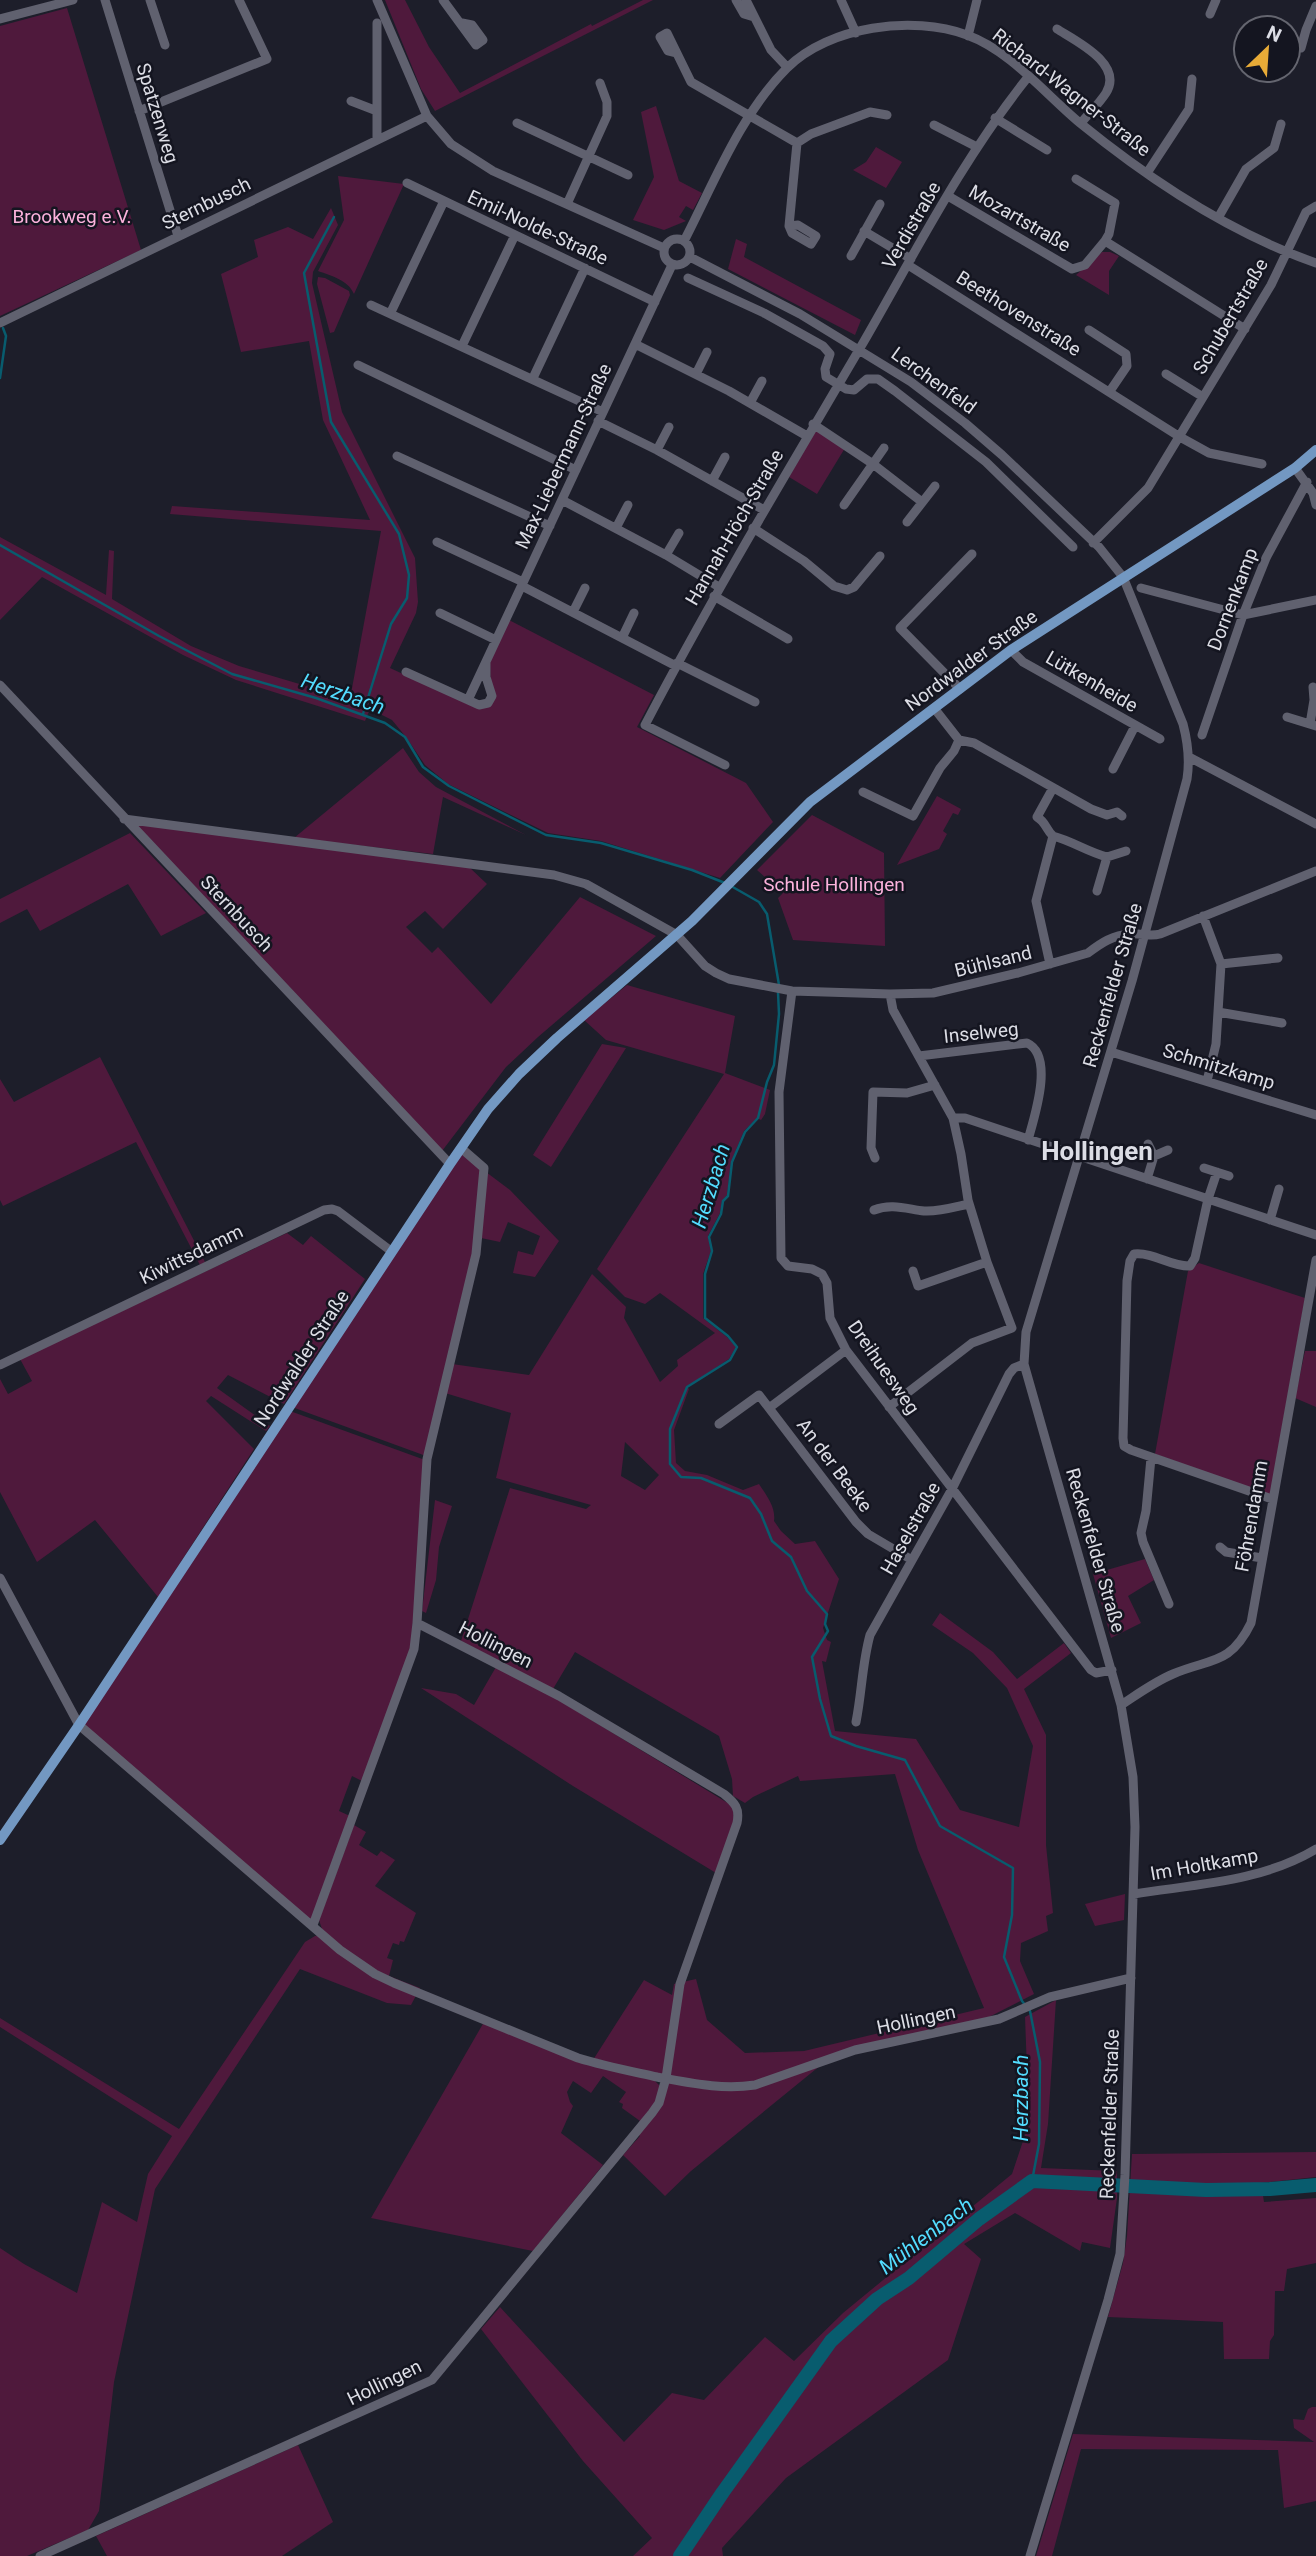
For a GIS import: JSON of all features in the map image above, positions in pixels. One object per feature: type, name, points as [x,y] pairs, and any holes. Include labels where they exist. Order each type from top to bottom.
[{"type":"main road","name":"Nordwalder Straße","points":[[0,1840],[79,1725],[391,1251],[488,1109],[519,1074],[677,935],[810,802],[1011,650],[1295,468],[1316,450]]},
{"type":"street","points":[[0,19],[73,0]]},
{"type":"street","name":"Spatzenweg","points":[[105,0],[178,236]]},
{"type":"street","points":[[150,0],[165,45]]},
{"type":"street","points":[[139,111],[267,59],[239,0]]},
{"type":"street","points":[[377,0],[427,116],[451,144],[471,159],[664,248]]},
{"type":"street","points":[[443,0],[461,23]]},
{"type":"street","points":[[736,0],[744,14],[754,17]]},
{"type":"street","points":[[746,0],[771,50],[788,68]]},
{"type":"street","points":[[841,0],[856,33]]},
{"type":"street","points":[[968,36],[976,0]]},
{"type":"street","points":[[1210,14],[1216,0]]},
{"type":"street","points":[[1302,44],[1316,6]]},
{"type":"street","points":[[377,23],[377,139]]},
{"type":"street","name":"Richard-Wagner-Straße","points":[[684,241],[749,117],[788,68],[807,53],[828,42],[886,25],[943,28],[968,36],[1003,56],[1081,123],[1146,173],[1218,218],[1286,253],[1316,263]]},
{"type":"street","points":[[1057,29],[1105,64],[1110,73],[1107,93],[1081,123]]},
{"type":"street","points":[[676,53],[691,82],[797,143]]},
{"type":"street","name":"Verdistraße","points":[[859,349],[995,118],[1028,77]]},
{"type":"street","points":[[1146,173],[1189,108],[1192,79]]},
{"type":"street","points":[[567,204],[609,109],[600,83]]},
{"type":"street","points":[[351,101],[376,111]]},
{"type":"street","points":[[797,143],[811,134],[870,112],[887,115]]},
{"type":"street","name":"Sternbusch","points":[[0,323],[427,116]]},
{"type":"street","points":[[995,118],[1047,150]]},
{"type":"street","points":[[517,123],[628,175]]},
{"type":"street","points":[[1218,218],[1246,169],[1273,148],[1281,124]]},
{"type":"street","points":[[934,125],[977,147]]},
{"type":"street","points":[[789,226],[797,143]]},
{"type":"street","points":[[1076,179],[1115,202],[1105,242],[1245,329]]},
{"type":"street","name":"Emil-Nolde-Straße","points":[[407,183],[655,302]]},
{"type":"street","name":"Mozartstraße","points":[[948,196],[1072,269],[1085,265],[1105,242]]},
{"type":"street","points":[[391,312],[444,201]]},
{"type":"street","points":[[851,256],[880,204]]},
{"type":"street","name":"Schubertstraße","points":[[1093,542],[1148,488],[1271,285],[1307,212],[1316,206]]},
{"type":"street","name":"Beethovenstraße","points":[[864,231],[1180,437],[1209,453],[1262,464]]},
{"type":"street","points":[[462,345],[515,235]]},
{"type":"street","points":[[670,241],[684,241],[690,248],[690,257],[680,266],[672,265],[665,258],[664,248],[670,241]]},
{"type":"street","name":"Lerchenfeld","points":[[690,257],[800,314],[911,382],[965,423],[1093,542],[1123,577]]},
{"type":"street","name":"Max-Liebermann-Straße","points":[[468,700],[672,265]]},
{"type":"street","points":[[533,379],[585,268]]},
{"type":"street","points":[[710,268],[717,290]]},
{"type":"street","points":[[688,278],[717,290],[823,346],[830,354],[825,369],[826,377],[846,389],[854,390],[867,379],[878,379],[986,462],[1073,547]]},
{"type":"street","points":[[371,305],[603,412]]},
{"type":"street","name":"Beethovenstraße","points":[[1089,330],[1126,354],[1127,366],[1110,391]]},
{"type":"street","points":[[635,344],[750,403],[807,436]]},
{"type":"street","name":"Hannah-Höch-Straße","points":[[724,765],[645,724],[717,591],[859,349]]},
{"type":"street","points":[[695,374],[707,352]]},
{"type":"street","points":[[358,365],[576,470]]},
{"type":"street","name":"Schubertstraße","points":[[1166,374],[1203,397]]},
{"type":"street","points":[[750,403],[762,380]]},
{"type":"street","points":[[598,421],[657,450],[764,510]]},
{"type":"street","points":[[813,424],[873,464],[922,502]]},
{"type":"street","points":[[657,450],[669,427]]},
{"type":"street","points":[[844,505],[884,448]]},
{"type":"street","points":[[397,456],[550,526]]},
{"type":"street","points":[[712,481],[725,457]]},
{"type":"street","points":[[1295,468],[1314,493],[1316,505]]},
{"type":"street","name":"Dornenkamp","points":[[1202,735],[1243,615],[1266,558],[1307,482]]},
{"type":"street","points":[[907,522],[935,486]]},
{"type":"street","points":[[562,500],[666,555],[788,639]]},
{"type":"street","points":[[616,528],[628,505]]},
{"type":"street","points":[[753,528],[804,561],[834,586],[847,590],[854,587],[880,556]]},
{"type":"street","points":[[1056,529],[1080,530]]},
{"type":"street","points":[[666,555],[679,533]]},
{"type":"street","points":[[437,542],[523,584],[622,638],[755,702]]},
{"type":"street","points":[[960,689],[900,628],[972,554]]},
{"type":"street","name":"Reckenfelder Straße","points":[[1030,2556],[1111,2289],[1120,2254],[1124,2197],[1134,1894],[1133,1777],[1112,1670],[1024,1364],[1026,1332],[1111,1052],[1187,779],[1189,757],[1183,724],[1123,577]]},
{"type":"street","points":[[573,612],[585,588]]},
{"type":"street","points":[[1141,588],[1243,615],[1316,600]]},
{"type":"street","points":[[440,613],[496,640]]},
{"type":"street","points":[[622,638],[634,613]]},
{"type":"street","name":"Lütkenheide","points":[[1011,650],[1023,662],[1160,738]]},
{"type":"street","points":[[406,672],[479,705],[488,703],[492,696],[486,677],[486,662]]},
{"type":"street","name":"Sternbusch","points":[[0,685],[450,1164]]},
{"type":"street","points":[[1287,717],[1313,725],[1313,687]]},
{"type":"street","points":[[934,708],[959,740],[974,743],[1091,809],[1107,815],[1117,812],[1122,816]]},
{"type":"street","points":[[1113,769],[1135,726]]},
{"type":"street","points":[[863,792],[913,816],[959,740]]},
{"type":"street","points":[[1189,757],[1316,824]]},
{"type":"street","points":[[1053,788],[1037,817],[1045,822],[1049,833],[1107,857],[1126,851]]},
{"type":"street","points":[[124,819],[554,875],[586,884],[677,935]]},
{"type":"street","points":[[1050,964],[1036,901],[1053,836]]},
{"type":"street","points":[[1097,891],[1107,857]]},
{"type":"street","name":"Bühlsand","points":[[677,935],[705,966],[729,979],[788,990],[890,994],[948,991],[1088,953],[1102,941],[1130,934],[1160,934],[1316,871]]},
{"type":"street","points":[[1203,916],[1221,964],[1214,1058],[1207,1081]]},
{"type":"street","points":[[1221,964],[1278,958]]},
{"type":"street","name":"Dreihuesweg","points":[[788,990],[779,1092],[781,1258],[788,1266],[812,1269],[822,1274],[827,1283],[830,1318],[846,1350],[1091,1670],[1096,1673],[1112,1670]]},
{"type":"street","points":[[889,1407],[972,1343],[1012,1328],[969,1204],[953,1118],[893,1010],[890,994]]},
{"type":"street","points":[[1218,1012],[1282,1023]]},
{"type":"street","name":"Inselweg","points":[[919,1056],[1027,1043],[1031,1045],[1037,1052],[1040,1090],[1028,1140]]},
{"type":"street","name":"Schmitzkamp","points":[[1111,1052],[1316,1115]]},
{"type":"street","points":[[875,1158],[871,1148],[873,1092],[907,1093],[934,1085]]},
{"type":"street","points":[[953,1118],[965,1118],[1316,1235]]},
{"type":"street","points":[[1147,1144],[1154,1156],[1147,1179]]},
{"type":"street","points":[[313,1925],[414,1649],[427,1459],[476,1254],[484,1168],[461,1148]]},
{"type":"street","points":[[1154,1156],[1168,1150]]},
{"type":"street","points":[[1204,1168],[1230,1176]]},
{"type":"street","points":[[1217,1172],[1195,1258],[1190,1266],[1181,1266],[1143,1253],[1134,1254],[1130,1261],[1127,1281],[1124,1446],[1151,1458],[1272,1499]]},
{"type":"street","points":[[1270,1220],[1279,1189]]},
{"type":"street","points":[[874,1210],[911,1206],[924,1211],[969,1204]]},
{"type":"street","name":"Kiwittsdamm","points":[[0,1365],[324,1210],[338,1211],[391,1251]]},
{"type":"street","name":"Föhrendamm","points":[[1121,1705],[1147,1687],[1176,1673],[1221,1659],[1238,1644],[1251,1623],[1272,1499],[1312,1312],[1316,1261]]},
{"type":"street","points":[[913,1271],[918,1286],[987,1262]]},
{"type":"street","points":[[719,1424],[759,1395],[769,1408],[846,1350]]},
{"type":"street","name":"Haselstraße","points":[[856,1721],[862,1691],[863,1661],[870,1635],[952,1489],[1009,1374],[1014,1367],[1024,1364]]},
{"type":"street","name":"An der Beeke","points":[[769,1408],[856,1522],[868,1534],[912,1560]]},
{"type":"street","points":[[1151,1458],[1141,1533],[1169,1604]]},
{"type":"street","points":[[1220,1547],[1226,1552],[1262,1558]]},
{"type":"street","points":[[0,1578],[79,1725]]},
{"type":"street","name":"Hollingen","points":[[40,2556],[432,2380],[659,2103],[666,2078],[680,1984],[739,1812],[724,1794],[559,1696],[417,1623]]},
{"type":"street","name":"Hollingen","points":[[79,1725],[357,1962],[394,1983],[603,2066],[692,2084],[733,2088],[755,2085],[885,2042],[988,2021],[1049,1997],[1131,1979]]},
{"type":"street","name":"Im Holtkamp","points":[[1134,1894],[1242,1878],[1269,1871],[1316,1849]]},
{"type":"street","points":[[659,2103],[672,2089],[692,2084]]},
{"type":"green space","points":[[385,0],[405,0],[429,47],[460,93],[591,24],[592,26],[643,0],[653,0],[435,111],[421,89]]},
{"type":"green space","name":"Brookweg e.V.","points":[[67,8],[141,250],[0,316],[0,26]]},
{"type":"green space","points":[[656,106],[679,181],[702,193],[693,210],[686,206],[679,217],[686,221],[664,230],[633,220],[654,177],[641,112]]},
{"type":"green space","points":[[876,147],[902,162],[886,188],[853,170],[866,162]]},
{"type":"green space","points":[[338,176],[404,184],[354,294],[344,282],[318,271],[344,220]]},
{"type":"green space","points":[[331,208],[338,225],[313,272],[312,283],[342,412],[415,558],[418,602],[416,613],[390,668],[479,709],[491,706],[490,661],[509,620],[654,695],[637,727],[746,783],[773,822],[720,878],[601,841],[548,833],[448,784],[425,765],[392,720],[370,709],[365,721],[236,680],[183,655],[42,577],[0,620],[0,537],[106,595],[109,550],[114,551],[112,599],[191,646],[239,666],[350,699],[381,531],[170,514],[172,506],[370,520],[323,420],[309,341],[241,352],[221,274],[258,257],[254,240],[288,227],[313,239]]},
{"type":"green space","points":[[736,239],[747,244],[744,257],[861,320],[855,335],[728,269]]},
{"type":"green space","points":[[1102,252],[1119,256],[1109,271],[1109,295],[1076,275]]},
{"type":"green space","points":[[318,277],[349,291],[350,295],[334,332],[330,333],[317,284]]},
{"type":"green space","points":[[816,430],[845,448],[817,494],[789,477]]},
{"type":"green space","points":[[403,748],[419,772],[436,787],[526,835],[443,797],[433,854],[294,838]]},
{"type":"green space","points":[[937,796],[961,809],[958,815],[953,813],[943,831],[947,834],[939,849],[897,865]]},
{"type":"green space","name":"Schule Hollingen","points":[[812,815],[884,853],[885,946],[793,940],[778,898],[783,893],[757,870]]},
{"type":"green space","points":[[134,824],[469,867],[487,884],[443,929],[425,911],[406,927],[432,953],[438,947],[491,1004],[580,897],[656,936],[506,1067],[442,1151]]},
{"type":"green space","points":[[130,833],[206,913],[161,936],[128,884],[40,931],[27,909],[0,923],[0,899]]},
{"type":"green space","points":[[627,985],[735,1016],[725,1073],[770,1090],[765,1114],[761,1120],[757,1118],[744,1131],[731,1162],[727,1195],[708,1236],[711,1251],[703,1274],[703,1318],[736,1347],[729,1359],[687,1387],[689,1389],[674,1430],[676,1463],[685,1471],[707,1475],[743,1490],[759,1484],[770,1501],[774,1521],[781,1531],[795,1544],[815,1541],[839,1579],[823,1628],[827,1640],[831,1642],[826,1662],[822,1661],[835,1731],[916,1739],[960,1810],[1019,1827],[1033,1746],[1007,1688],[973,1653],[932,1625],[940,1613],[993,1652],[1017,1679],[1064,1643],[1071,1653],[1024,1689],[1046,1735],[1046,1845],[1053,1913],[1046,1916],[1048,1931],[1021,1943],[1020,1961],[1034,1994],[989,2017],[887,2040],[832,2056],[691,2171],[665,2196],[623,2155],[640,2136],[632,2131],[640,2121],[622,2108],[623,2104],[619,2102],[626,2092],[603,2076],[591,2093],[573,2081],[567,2092],[573,2106],[561,2133],[603,2165],[533,2251],[371,2218],[484,2022],[575,2061],[654,2080],[661,2087],[658,2102],[664,2093],[668,2076],[593,2060],[644,1980],[672,1995],[674,1984],[696,1979],[707,2020],[745,2053],[804,2051],[984,2008],[918,1850],[895,1774],[800,1781],[798,1776],[745,1803],[733,1796],[732,1779],[719,1736],[575,1652],[553,1689],[461,1641],[510,1488],[586,1509],[591,1505],[496,1478],[511,1413],[445,1393],[452,1364],[529,1375],[592,1274],[626,1307],[624,1318],[660,1382],[678,1366],[677,1360],[715,1333],[660,1293],[645,1304],[625,1297],[597,1269],[724,1074],[606,1040],[584,1020]],"holes":[[[625,1442],[659,1475],[645,1490],[621,1476]]]},
{"type":"green space","points":[[602,1044],[626,1048],[551,1167],[533,1155]]},
{"type":"green space","points":[[100,1057],[205,1262],[200,1265],[136,1142],[3,1206],[0,1200],[0,1079],[14,1102]]},
{"type":"green space","points":[[462,1153],[482,1169],[474,1255],[426,1456],[292,1407]]},
{"type":"green space","points":[[486,1172],[510,1190],[559,1241],[535,1277],[513,1273],[518,1251],[533,1255],[540,1236],[508,1222],[500,1242],[481,1238]]},
{"type":"green space","points":[[287,1233],[303,1245],[311,1236],[365,1279],[284,1404],[228,1375],[217,1388],[270,1426],[266,1431],[211,1396],[206,1401],[254,1449],[158,1597],[95,1520],[37,1562],[0,1492],[0,1379],[8,1394],[32,1381],[20,1359]]},
{"type":"green space","points":[[1199,1263],[1305,1298],[1270,1495],[1155,1454],[1188,1271]]},
{"type":"green space","points":[[1305,1351],[1316,1351],[1316,1407],[1295,1398]]},
{"type":"green space","points":[[290,1411],[425,1460],[411,1649],[362,1781],[352,1776],[339,1811],[350,1816],[312,1922],[81,1725]]},
{"type":"green space","points":[[435,1500],[452,1506],[439,1547],[436,1580],[426,1613],[422,1611]]},
{"type":"green space","points":[[1145,1559],[1154,1580],[1128,1596],[1141,1623],[1111,1638],[1093,1574]]},
{"type":"green space","points":[[496,1667],[552,1696],[731,1805],[734,1821],[716,1873],[573,1786],[421,1688],[456,1694],[474,1705]]},
{"type":"green space","points":[[354,1825],[366,1832],[359,1845],[377,1856],[381,1851],[395,1860],[375,1886],[416,1913],[404,1942],[400,1941],[399,1945],[393,1943],[387,1958],[393,1960],[389,1976],[420,1988],[411,2005],[387,2003],[300,1969],[155,2189],[114,2382],[99,2511],[88,2530],[27,2556],[0,2556],[0,2248],[77,2293],[102,2202],[137,2222],[148,2174],[172,2136],[0,2027],[0,2018],[179,2129],[305,1942],[315,1936],[327,1934],[319,1920]]},
{"type":"green space","points":[[1125,1894],[1124,1920],[1095,1926],[1085,1904]]},
{"type":"green space","points":[[1056,2000],[1048,2124],[1041,2168],[1117,2171],[1117,2198],[1110,2248],[1082,2242],[1080,2251],[1015,2213],[964,2244],[981,2259],[948,2360],[786,2478],[722,2548],[723,2556],[633,2556],[652,2538],[583,2461],[481,2329],[500,2307],[624,2442],[672,2393],[704,2400],[765,2337],[794,2361],[843,2313],[1012,2174],[1029,2123],[1025,2017]]},
{"type":"green space","points":[[1316,2152],[1316,2177],[1261,2183],[1264,2202],[1316,2198],[1316,2263],[1287,2269],[1284,2291],[1275,2291],[1274,2335],[1270,2341],[1269,2359],[1224,2359],[1223,2322],[1108,2317],[1123,2263],[1127,2236],[1132,2154]]},
{"type":"green space","points":[[1316,2407],[1316,2501],[1284,2508],[1278,2450],[1081,2449],[1052,2556],[1036,2556],[1073,2434],[1314,2442],[1294,2428],[1293,2419],[1304,2420],[1308,2409]]},
{"type":"green space","points":[[298,2445],[333,2522],[282,2556],[107,2556],[96,2536]]},
{"type":"waterway","points":[[334,217],[304,273],[331,422],[399,534],[409,575],[407,598],[391,624],[363,714]]},
{"type":"waterway","points":[[0,378],[6,336],[3,328]]},
{"type":"waterway","name":"Herzbach","points":[[0,545],[159,636],[232,674],[316,698],[385,723],[405,737],[423,767],[449,786],[546,835],[601,843],[692,870],[725,883]]},
{"type":"waterway","name":"Herzbach","points":[[731,886],[759,902],[767,914],[779,985]]},
{"type":"waterway","name":"Herzbach","points":[[778,992],[779,1014],[774,1065],[758,1118],[745,1132],[732,1162],[728,1196],[723,1201],[721,1214],[709,1237],[712,1251],[705,1274],[705,1318],[728,1336],[737,1347],[730,1360],[687,1387],[670,1429],[670,1464],[681,1477],[701,1478],[750,1498],[761,1514],[772,1541],[791,1557],[807,1591],[827,1614],[825,1624],[828,1631],[812,1657],[831,1736],[905,1760],[940,1826],[1013,1868],[1012,1915],[1004,1957],[1022,2001],[1030,2011],[1040,2062],[1039,2144],[1032,2181]]},
{"type":"waterway","name":"Mühlenbach","points":[[680,2556],[831,2341],[877,2299],[909,2278],[979,2219],[1032,2181],[1206,2190],[1316,2185]]},
{"type":"district","name":"Hollingen","points":[[1097,1151]]}]
